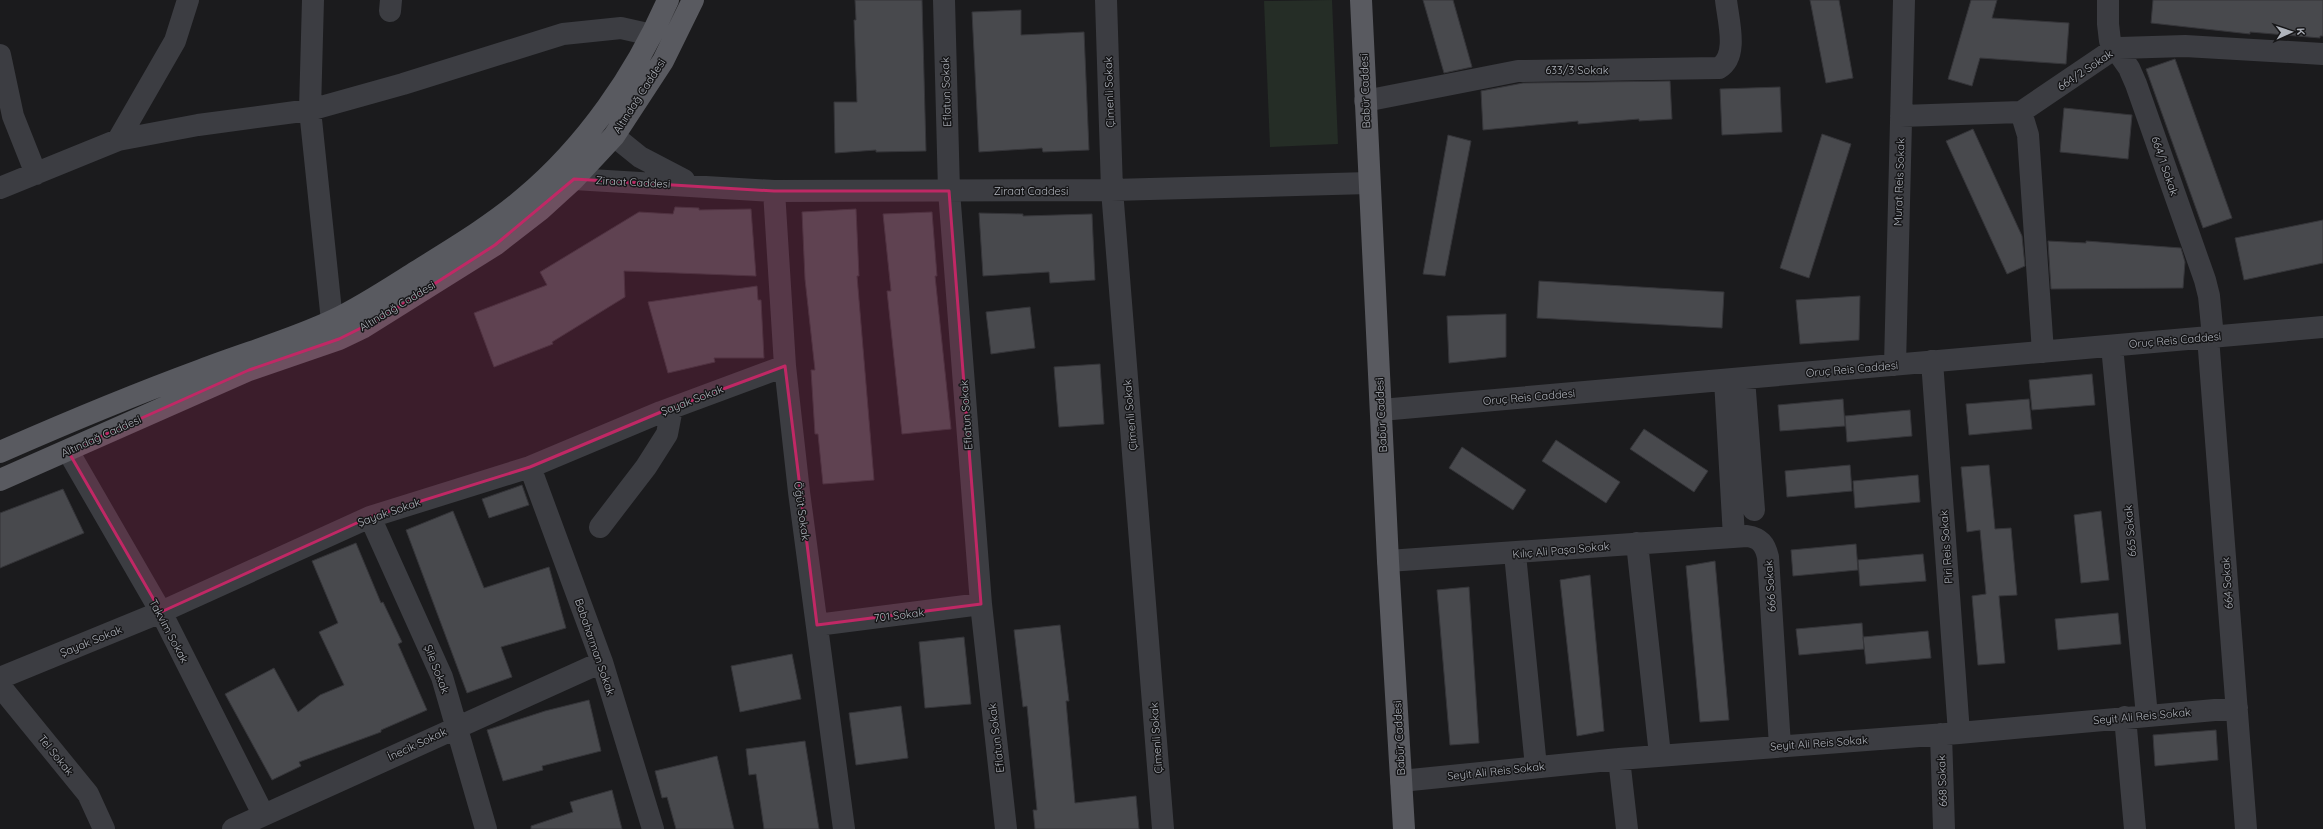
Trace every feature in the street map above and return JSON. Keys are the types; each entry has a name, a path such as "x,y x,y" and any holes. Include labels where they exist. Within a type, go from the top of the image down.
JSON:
{"main road":[{"name":"Altındağ Caddesi","path":"0,452 199,371 332,321 368,302 473,237 513,206 560,163 601,114 652,35 668,0"},
{"name":"Altındağ Caddesi","path":"0,480 249,370 339,339 364,327 495,245 540,210 574,179 614,136 663,61 693,0"},
{"name":"Babür Caddesi","path":"1361,0 1388,561 1404,829"},
{"path":"601,114 614,136"}],"street":[{"path":"118,140 175,41 188,0"},
{"path":"313,0 310,110 332,321"},
{"name":"Eflatun Sokak","path":"944,0 949,191 981,604 1006,829"},
{"name":"Çimenli Sokak","path":"1106,0 1112,190 1163,829"},
{"name":"633/3 Sokak","path":"1365,101 1518,71 1719,68 1725,64 1729,58 1730,46 1726,0"},
{"name":"Murat Reis Sokak","path":"1895,365 1904,0"},
{"name":"664/1 Sokak","path":"2108,0 2108,29 2110,41 2129,68 2136,84 2210,296 2211,337"},
{"path":"0,188 118,140 198,125 310,110 403,84 564,34 621,28 652,35"},
{"name":"664/2 Sokak","path":"2021,112 2115,50 2130,46 2185,46 2323,54"},
{"path":"0,56 12,116 36,174"},
{"path":"1901,116 2021,112 2028,136 2044,352"},
{"name":"Ziraat Caddesi","path":"614,136 640,157 692,184"},
{"name":"Ziraat Caddesi","path":"574,179 692,184 774,191 1112,190 1369,183"},
{"name":"Öğüt Sokak","path":"774,191 785,366 844,829"},
{"name":"Oruç Reis Caddesi","path":"1381,410 2323,327"},
{"name":"664 Sokak","path":"2211,337 2246,829"},
{"name":"665 Sokak","path":"2112,346 2147,716"},
{"name":"Piri Reis Sokak","path":"1932,361 1950,733"},
{"name":"Şayak Sokak","path":"0,678 161,612 370,517 530,467 672,408 785,366"},
{"path":"1734,379 1754,510"},
{"path":"1734,379 1734,537"},
{"path":"600,527 646,467 667,434 672,408"},
{"name":"Takvim Sokak","path":"68,451 161,612 263,814"},
{"name":"Babaharman Sokak","path":"530,467 602,662 653,829"},
{"name":"Şile Sokak","path":"370,517 442,677 486,829"},
{"name":"Kılıç Ali Paşa Sokak","path":"1388,561 1515,554 1637,543 1734,537"},
{"name":"666 Sokak","path":"1734,537 1754,537 1760,540 1766,549 1780,746"},
{"path":"1637,543 1660,756"},
{"path":"1515,554 1536,767"},
{"name":"701 Sokak","path":"817,625 981,604"},
{"name":"İnecik Sokak","path":"233,829 456,726 602,662"},
{"name":"Tel Sokak","path":"0,686 88,794 104,829"},
{"name":"Seyit Ali Reis Sokak","path":"1401,780 1620,759 1950,733 2237,708"},
{"path":"2125,717 2135,829"},
{"name":"668 Sokak","path":"1944,829 1950,733"},
{"path":"1620,759 1627,829"}],"highlighted area":[{"path":"574,179 774,191 949,191 981,604 817,625 785,366 661,412 530,467 370,517 161,612 68,451 249,370 339,339 381,318 495,245"}],"shaded area":[{"path":"1332,0 1338,144 1270,147 1264,1"}],"building":[{"path":"855,0 922,0 926,151 876,152 876,150 835,153 834,102 857,102 854,20 856,20"},
{"path":"1423,0 1453,0 1472,67 1444,73"},
{"path":"1810,0 1839,0 1853,78 1826,83"},
{"path":"1971,0 1997,0 1992,18 2069,23 2066,64 1980,58 1972,86 1948,79"},
{"path":"2153,0 2323,0 2323,36 2320,36 2320,38 2250,32 2250,34 2151,23"},
{"path":"1021,10 1021,35 1084,32 1089,150 1043,152 1042,148 979,152 972,12"},
{"path":"2175,59 2232,218 2203,228 2146,69"},
{"path":"1670,81 1672,119 1639,121 1639,119 1578,124 1578,121 1483,130 1481,91 1523,83"},
{"path":"1780,87 1782,132 1722,135 1720,89"},
{"path":"2064,108 2132,115 2128,159 2060,152"},
{"path":"1973,129 2022,236 2025,266 2007,274 1946,141"},
{"path":"1822,134 1851,144 1809,278 1780,268"},
{"path":"1448,135 1471,141 1445,276 1423,274"},
{"path":"675,207 699,208 699,210 751,209 756,276 624,271 625,297 552,342 553,344 494,367 474,313 547,285 540,272 639,212 673,214"},
{"path":"856,209 859,276 857,276 874,480 823,484 818,434 815,434 811,370 815,370 805,279 802,212"},
{"path":"932,212 937,276 935,276 951,429 902,434 887,291 891,291 883,214"},
{"path":"979,213 1023,214 1023,216 1092,214 1095,280 1050,283 1049,272 983,276"},
{"path":"2323,220 2323,263 2244,280 2235,238"},
{"path":"2048,241 2086,243 2086,241 2181,248 2185,262 2183,288 2051,289"},
{"path":"1539,281 1724,292 1722,328 1537,318"},
{"path":"757,286 758,300 761,300 764,358 714,358 715,362 668,373 648,302"},
{"path":"1860,296 1859,340 1800,344 1796,300"},
{"path":"1030,307 1035,348 991,354 986,312"},
{"path":"1506,314 1506,357 1449,363 1447,316"},
{"path":"1100,364 1104,424 1059,427 1054,367"},
{"path":"2092,374 2095,405 2032,410 2029,380"},
{"path":"1843,399 1845,426 1780,431 1778,405"},
{"path":"2029,399 2032,429 1969,435 1966,404"},
{"path":"1910,410 1912,436 1847,442 1845,416"},
{"path":"1644,429 1708,471 1694,492 1630,449"},
{"path":"1556,440 1620,482 1606,503 1542,461"},
{"path":"1462,447 1526,490 1513,510 1449,468"},
{"path":"1850,465 1852,491 1787,497 1785,471"},
{"path":"1989,465 1995,529 2011,528 2017,595 1999,596 2005,663 1978,665 1972,596 1986,594 1980,530 1967,532 1961,467"},
{"path":"1918,475 1920,502 1855,508 1853,481"},
{"path":"522,485 529,505 489,518 482,499"},
{"path":"63,489 84,533 0,568 0,513"},
{"path":"453,511 484,588 549,567 566,628 501,647 512,677 467,693 406,530"},
{"path":"2101,511 2109,580 2081,583 2074,515"},
{"path":"356,543 381,603 383,602 402,642 398,644 427,710 381,730 381,732 299,762 301,766 272,780 225,694 274,668 298,712 320,695 344,685 319,632 338,623 312,561"},
{"path":"1856,544 1858,570 1793,576 1791,550"},
{"path":"1923,554 1926,581 1860,586 1858,560"},
{"path":"1715,561 1729,720 1700,722 1686,566"},
{"path":"1590,575 1604,731 1577,736 1560,580"},
{"path":"1469,587 1479,743 1450,745 1437,590"},
{"path":"2118,613 2121,644 2058,650 2055,619"},
{"path":"1862,623 1864,649 1799,655 1796,629"},
{"path":"1060,625 1069,701 1066,701 1075,803 1136,796 1139,829 1035,829 1033,810 1037,810 1027,706 1023,707 1014,630"},
{"path":"1928,631 1931,658 1866,664 1863,637"},
{"path":"964,637 971,704 925,708 919,642"},
{"path":"792,654 801,699 740,712 731,666"},
{"path":"589,700 601,751 542,766 543,770 503,781 487,730 545,711"},
{"path":"901,706 908,758 856,765 849,713"},
{"path":"2216,730 2218,760 2155,766 2153,735"},
{"path":"805,741 819,829 764,829 756,774 749,775 746,749"},
{"path":"717,756 734,829 676,829 667,797 662,798 655,771"},
{"path":"612,790 622,829 531,829 531,826 573,812 570,802"}]}
